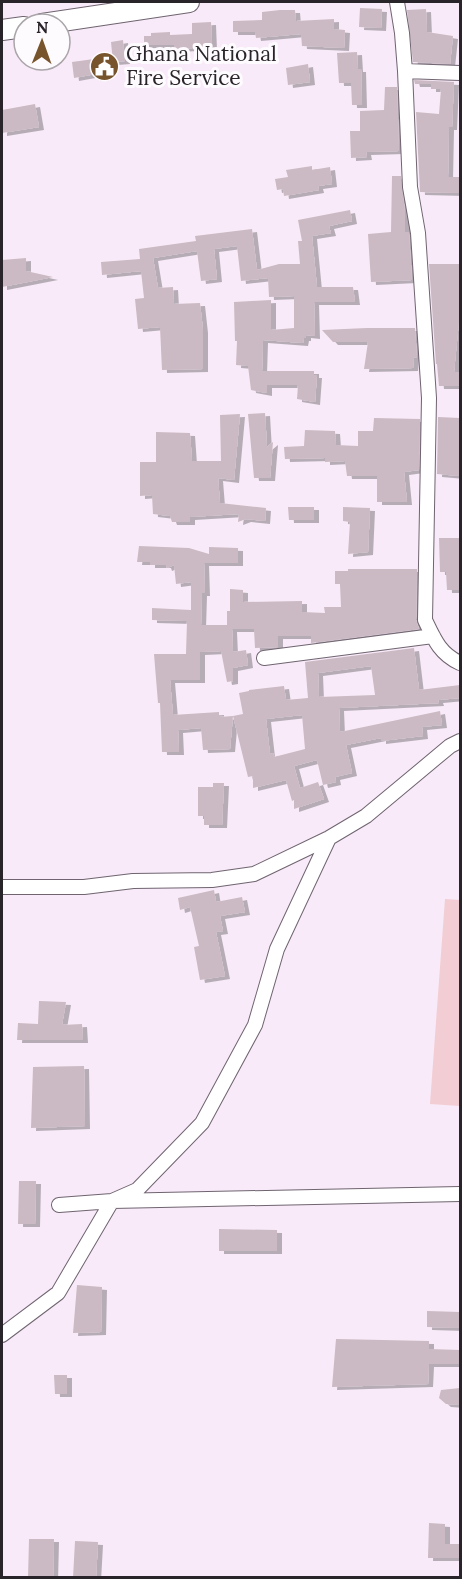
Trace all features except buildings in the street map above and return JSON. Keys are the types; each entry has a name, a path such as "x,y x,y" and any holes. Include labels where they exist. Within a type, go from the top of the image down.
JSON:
{"main road":[{"path":"72,17 112,7 189,2"}],"street":[{"path":"397,2 402,33 410,187 418,233 429,398 425,620 437,644 451,659 460,663"},
{"path":"405,71 460,73"},
{"path":"264,658 433,636"},
{"path":"2,887 84,887 133,881 212,880 254,874 329,838 366,816 457,742"},
{"path":"2,1335 58,1293 112,1201 137,1190 202,1123 255,1025 277,949 329,838"},
{"path":"58,1205 112,1201 460,1194"}],"shaded area":[{"path":"445,899 460,900 460,1106 430,1104"}],"place":[{"name":"Ghana National Fire Service","path":"105,66"}]}
